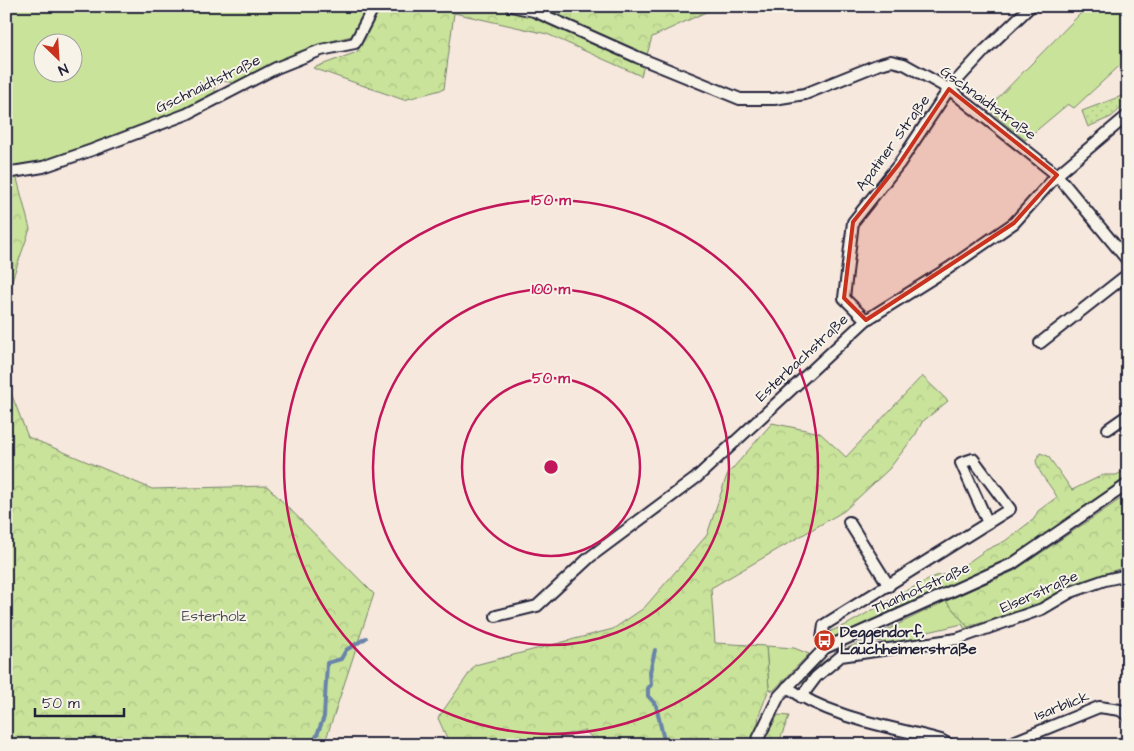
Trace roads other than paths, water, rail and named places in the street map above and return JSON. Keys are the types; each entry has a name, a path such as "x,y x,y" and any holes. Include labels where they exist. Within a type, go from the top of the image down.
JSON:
{"street":[{"name":"Gschnaidtstraße","path":"6,173 43,167 92,150 187,114 276,68 321,50 355,43 366,26 374,6"},
{"name":"Gschnaidtstraße","path":"511,6 534,11 637,57 740,99 774,100 805,94 877,65 892,62 904,64 949,90 1057,175 1128,261"},
{"name":"Apatiner Straße","path":"866,320 844,298 853,222 899,164 949,90 985,50 1031,6"},
{"name":"Esterbachstraße","path":"496,616 537,606 590,557 702,473 866,320 949,268 1014,223 1057,175 1128,115"},
{"path":"1040,343 1128,274"},
{"path":"1108,429 1128,415"},
{"path":"825,648 822,639 824,625 889,586 988,523 1010,509 973,459 961,463 988,523"},
{"name":"Thanhofstraße","path":"755,745 778,696 825,648 1012,564 1128,484"},
{"path":"849,522 889,586"},
{"name":"Elserstraße","path":"801,697 816,676 841,656 956,639 1025,616 1071,592 1105,580 1128,575"},
{"path":"787,687 801,697 849,718 941,740 950,745"},
{"name":"Isarblick","path":"1006,745 1099,707 1120,710 1128,716"}],"waterway":[{"path":"313,745 324,717 327,663 341,659 346,650 366,638"},
{"path":"655,650 650,672 651,685 648,688 648,696 656,705 665,745"}],"place":[{"name":"Deggendorf, Lauchheimerstraße","path":"824,641"}],"park label":[{"name":"Esterholz","path":"214,616"}]}
